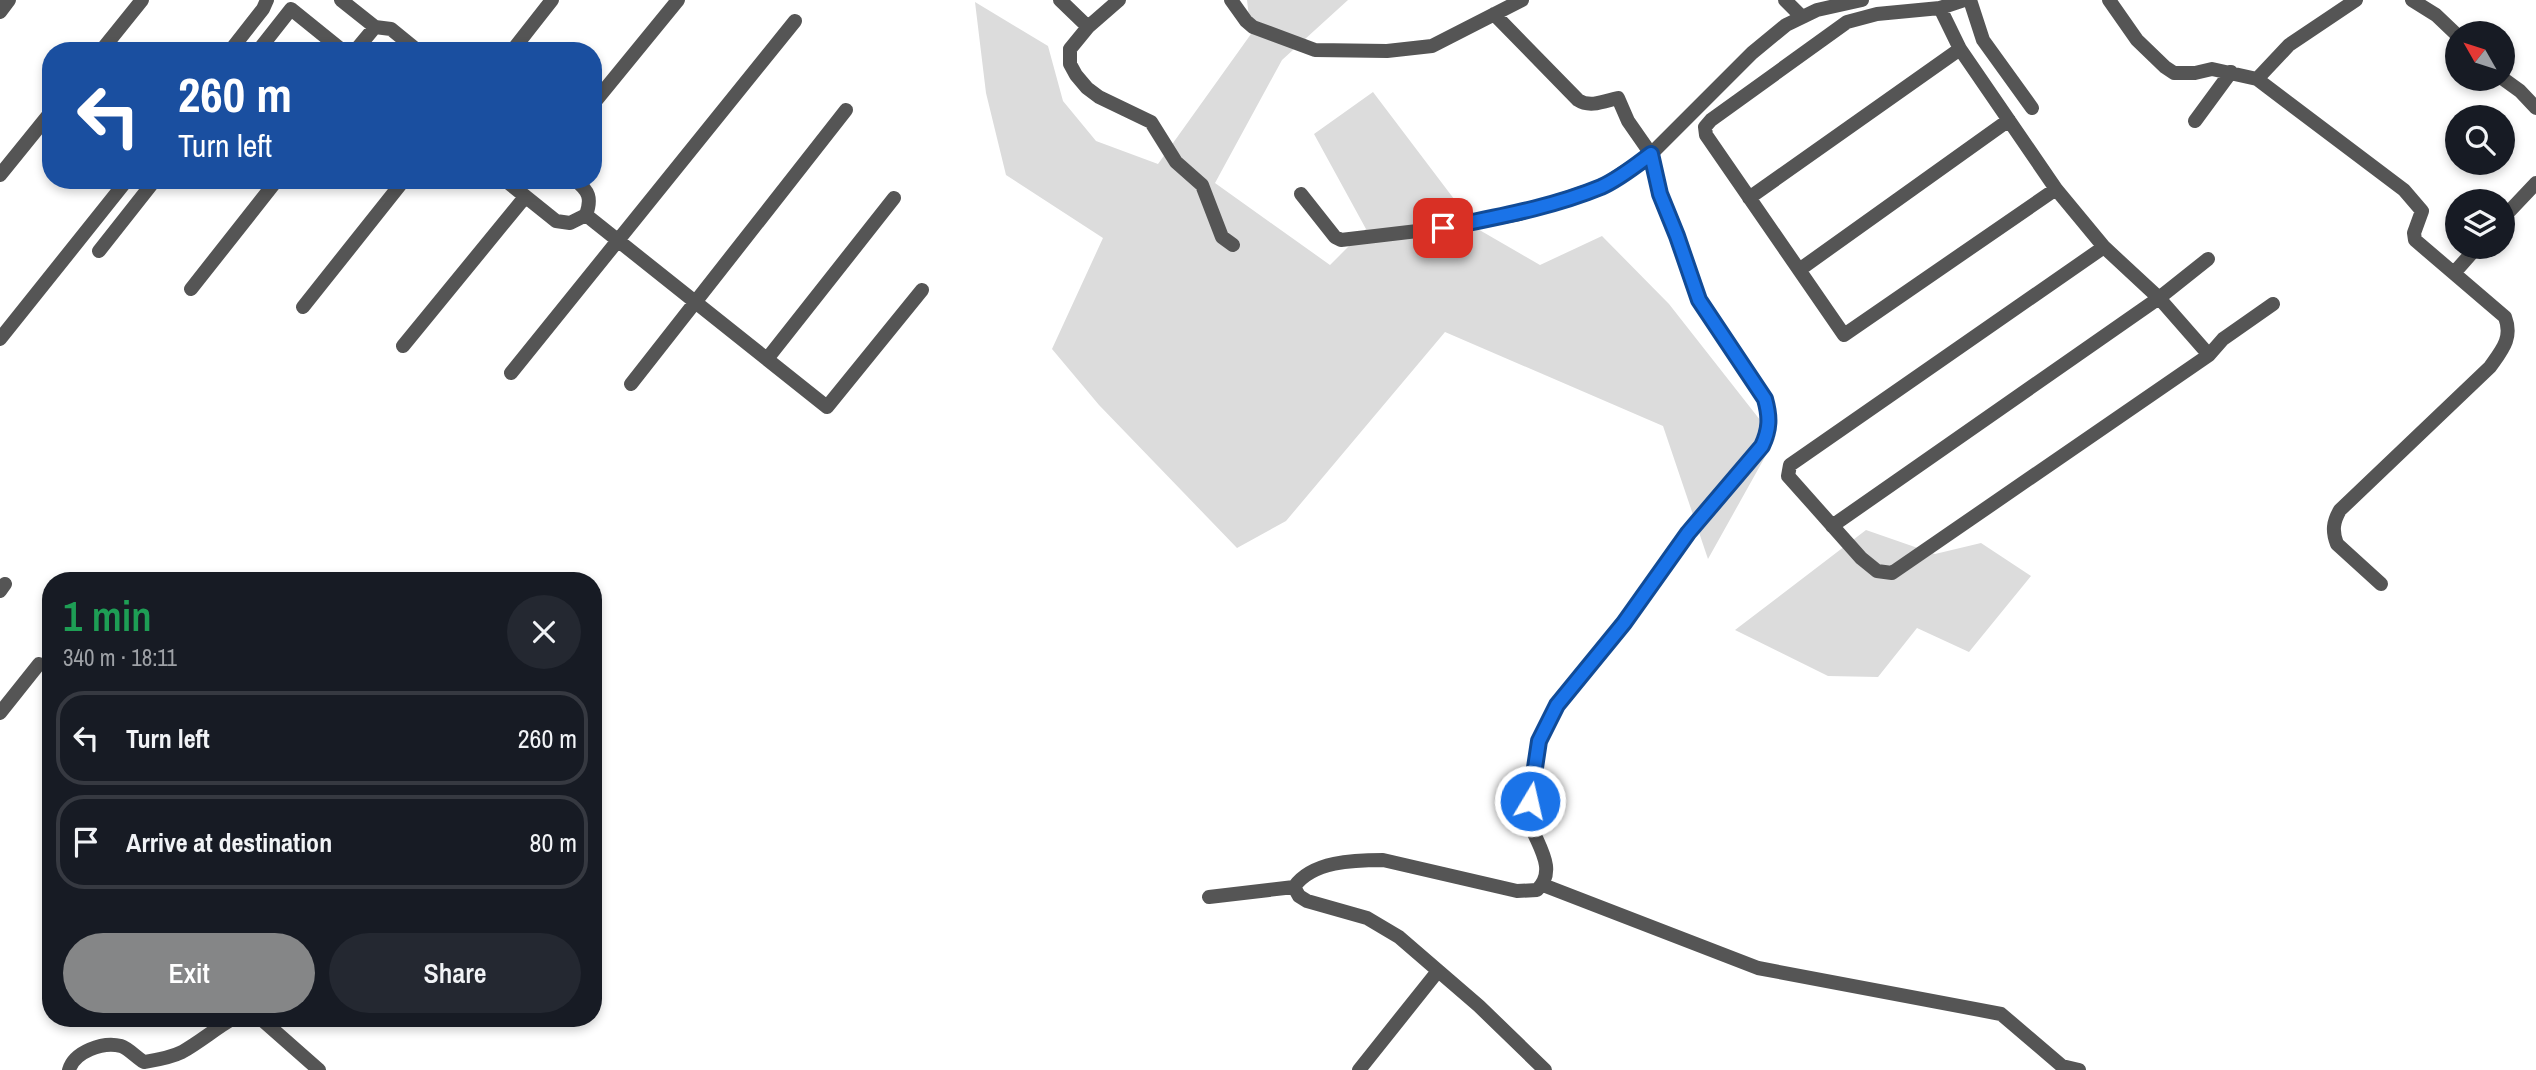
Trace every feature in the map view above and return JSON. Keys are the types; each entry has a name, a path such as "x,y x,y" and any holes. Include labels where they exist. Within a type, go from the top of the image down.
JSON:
{"street":[{"path":"0,12 9,0"},
{"path":"108,42 142,0"},
{"path":"237,42 267,0"},
{"path":"341,0 375,27 391,29 407,42"},
{"path":"519,42 552,0"},
{"path":"602,93 678,0"},
{"path":"1060,0 1087,27"},
{"path":"1119,0 1087,27 1070,49 1070,64 1087,88 1099,97 1151,122 1176,162 1202,185 1222,237 1233,245"},
{"path":"1231,0 1253,27 1315,50 1331,52 1387,51 1432,46 1501,7 1522,0"},
{"path":"1785,0 1801,16"},
{"path":"1301,194 1335,237 1341,240 1443,228 1519,214 1601,186 1618,178 1651,154 1752,53 1786,25 1801,16 1829,6 1862,0"},
{"path":"1964,0 1940,8 1877,14 1847,22 1711,120 1705,127 1706,135 1844,335 2056,189"},
{"path":"1969,0 1983,40 2032,108"},
{"path":"2109,0 2137,40 2174,73 2195,73 2211,69 2257,79 2416,201 2422,211 2414,233 2415,240 2505,317 2509,335 2490,367 2340,510 2335,519 2334,536 2337,544 2381,584"},
{"path":"2257,79 2270,63 2337,5 2356,0"},
{"path":"2412,0 2445,24"},
{"path":"1209,897 1294,887 1301,877 1326,866 1371,860 1383,860 1517,891 1537,890 1543,885 1547,873 1543,850 1531,828 1530,801 1539,741 1548,720 1557,705 1624,623 1688,533 1762,446 1768,432 1765,399 1699,300 1660,194 1651,154 1628,121 1618,98 1592,104 1584,104 1578,100 1501,7"},
{"path":"1940,8 1960,49 2056,189 2104,247 2159,298 2209,355"},
{"path":"265,42 291,9 332,42"},
{"path":"511,373 795,21"},
{"path":"362,42 375,27"},
{"path":"1749,198 1960,49"},
{"path":"2195,121 2231,72"},
{"path":"2515,87 2536,108"},
{"path":"631,384 846,110"},
{"path":"1799,270 2009,120"},
{"path":"0,175 42,123"},
{"path":"2515,205 2536,183"},
{"path":"0,339 120,189"},
{"path":"99,251 148,189"},
{"path":"191,289 270,189"},
{"path":"303,307 397,189"},
{"path":"516,189 556,221 570,223 586,215 591,202 586,189"},
{"path":"403,346 525,197"},
{"path":"767,359 894,198"},
{"path":"586,215 827,407 922,290"},
{"path":"2104,247 1790,465 1788,475 1861,558 1877,570 1892,573 2209,355 2223,339 2273,304"},
{"path":"1832,526 2159,298 2208,259"},
{"path":"2454,272 2466,259"},
{"path":"2,707 39,663"},
{"path":"1543,885 1758,968 2001,1014 2062,1066 2079,1070"},
{"path":"1294,887 1299,896 1307,901 1367,918 1399,937 1545,1070"},
{"path":"1359,1070 1438,971"},
{"path":"69,1070 71,1062 100,1046 122,1046 144,1062 160,1059 182,1052 217,1027"},
{"path":"270,1027 318,1070"}],"shaded area":[{"path":"1247,0 1348,0 1282,60 1215,183 1330,265 1366,229 1314,134 1373,92 1476,228 1540,265 1602,236 1669,304 1775,439 1708,559 1663,426 1445,332 1286,521 1237,548 1099,405 1052,349 1103,238 1006,175 986,93 975,2 1048,46 1063,101 1096,141 1158,164 1251,34"},
{"path":"1866,530 1935,554 1981,543 2031,576 1969,652 1917,628 1878,677 1828,676 1735,630"}],"route":[{"path":"1443,228 1519,214 1588,191 1618,178 1651,154 1660,194 1699,300 1765,399 1768,410 1768,432 1762,446 1688,533 1624,623 1557,705 1539,741 1530,801"}]}
